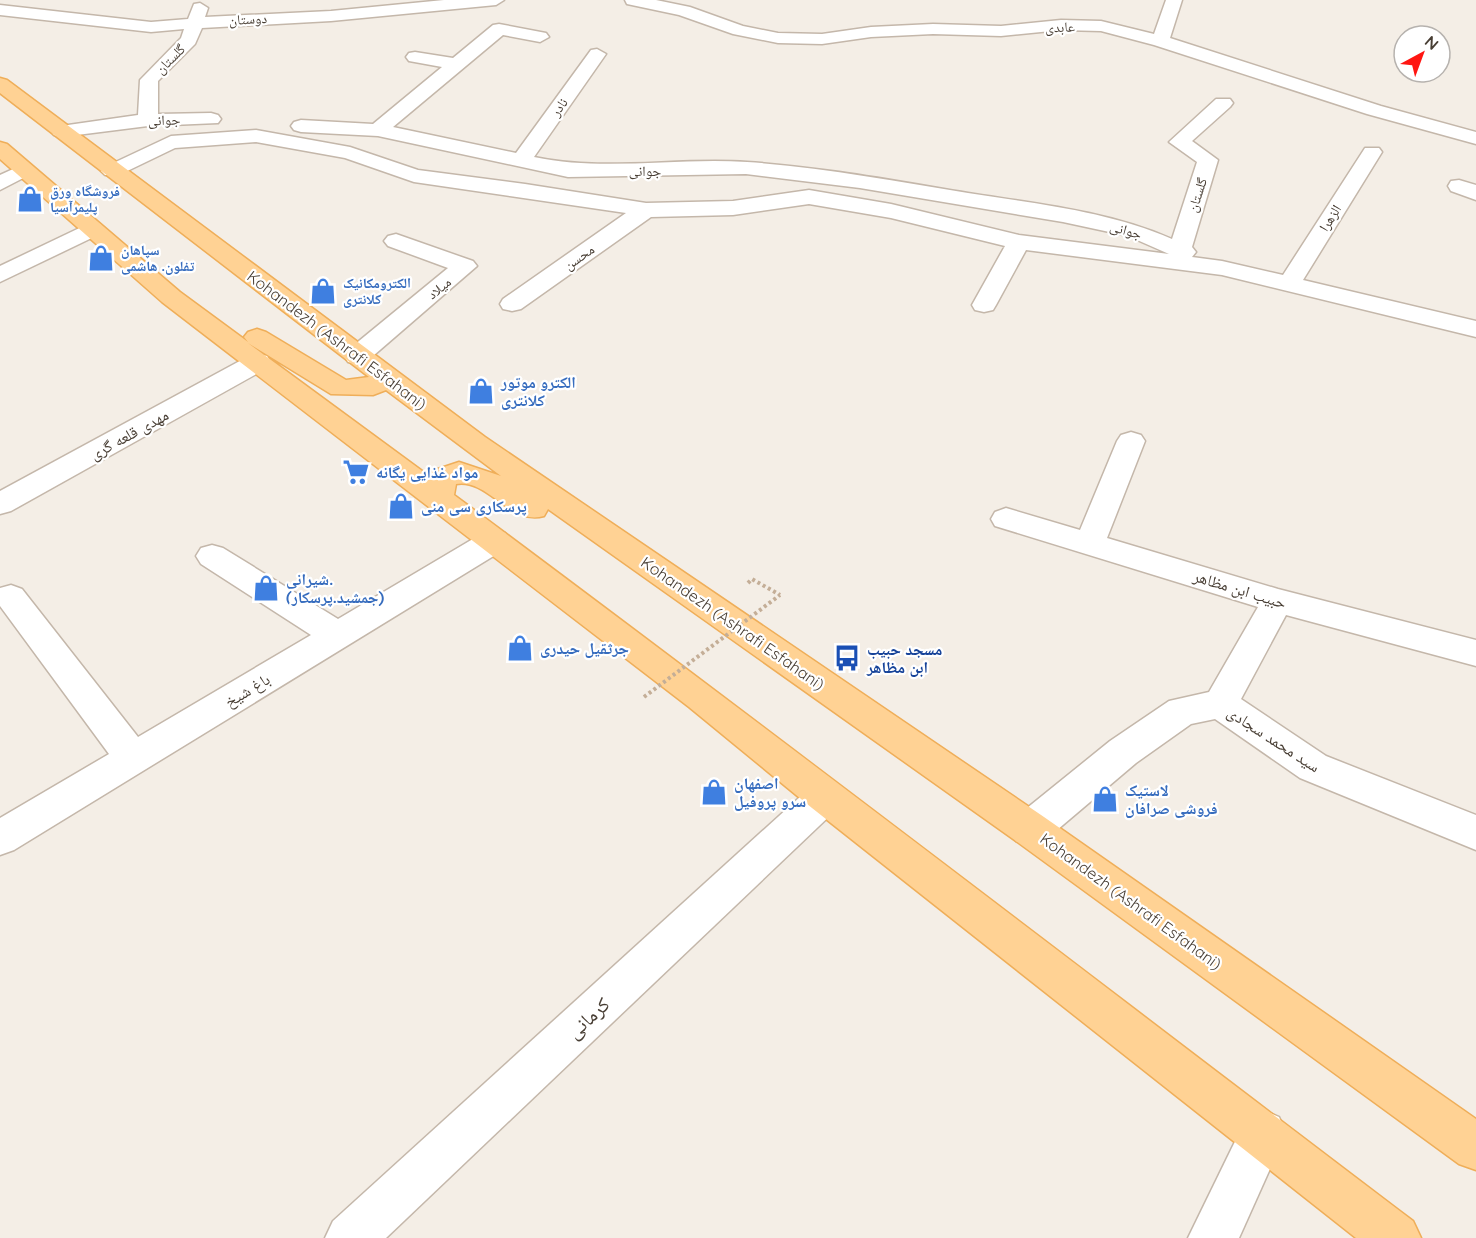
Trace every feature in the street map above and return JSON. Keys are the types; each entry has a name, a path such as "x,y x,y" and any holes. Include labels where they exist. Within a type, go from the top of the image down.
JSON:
{"main road":[{"name":"Kohandezh (Ashrafi Esfahani)","path":"0,84 475,444 1030,829 1476,1147"},
{"path":"8,167 92,229 171,297 701,697 825,797 1263,1133 1396,1238"},
{"path":"171,297 258,337 341,388 373,387 386,377"},
{"path":"439,499 442,478 459,472 489,482 568,533 650,566"}],"street":[{"path":"1,10 28,0"},
{"name":"گلستان","path":"148,120 149,80 189,39 205,0"},
{"name":"دوستان","path":"1,10 151,27 195,22 331,16 496,0"},
{"name":"عابدی","path":"633,0 684,10 739,30 778,38 822,39 871,32 933,29 1002,31 1061,25 1103,17 1160,41 1374,110 1476,138"},
{"path":"1160,41 1174,0"},
{"path":"378,130 499,29 540,37"},
{"name":"نادر","path":"521,161 597,54"},
{"path":"415,57 458,64"},
{"name":"گلستان","path":"1180,250 1208,160 1179,142 1223,103"},
{"name":"جوانی","path":"61,131 148,120 239,118 318,128 378,130 568,171 746,168 860,182 1063,214 1135,231 1222,268"},
{"name":"جوانی","path":"112,171 171,142 256,136 350,153 414,176 525,190 646,210 733,208 809,197 891,211 1019,242 1222,268 1476,329"},
{"name":"الزهرا","path":"1289,284 1372,152"},
{"name":"محسن","path":"512,303 646,210"},
{"path":"0,275 92,229"},
{"name":"میلاد","path":"357,356 465,266 396,241"},
{"path":"984,305 1019,242"},
{"name":"مهدی قلعه گری","path":"4,498 258,362"},
{"path":"1090,543 1131,441"},
{"name":"حبیب ابن مظاهر","path":"1006,519 1278,601 1476,653"},
{"name":"باغ شیخ","path":"0,838 494,541"},
{"path":"212,556 337,635"},
{"path":"11,597 133,758"},
{"path":"1220,704 1278,601"},
{"name":"سید محمد سجادی","path":"1030,829 1123,752 1182,711 1220,704 1313,767 1476,833"},
{"name":"کرمانی","path":"350,1238 825,797"},
{"path":"1213,1238 1263,1133"}],"path":[{"path":"644,697 780,595 752,579"}],"place":[{"name":"فروشگاه ورق پلیمرآسیا","path":"30,199"},
{"name":"سپاهان تفلون. هاشمی","path":"101,258"},
{"name":"الکترومکانیک کلانتری","path":"323,291"},
{"name":"الکترو موتور کلانتری","path":"481,391"},
{"name":"مواد غذایی یگانه","path":"356,472"},
{"name":"پرسکاری سی منی","path":"401,506"},
{"name":"شیرانی. (جمشید.پرسکار)","path":"266,588"},
{"name":"جرثقیل حیدری","path":"520,648"},
{"name":"مسجد حبیب ابن مظاهر","path":"847,658"},
{"name":"اصفهان سرو پروفیل","path":"714,792"},
{"name":"لاستیک فروشی صرافان","path":"1105,799"}]}
